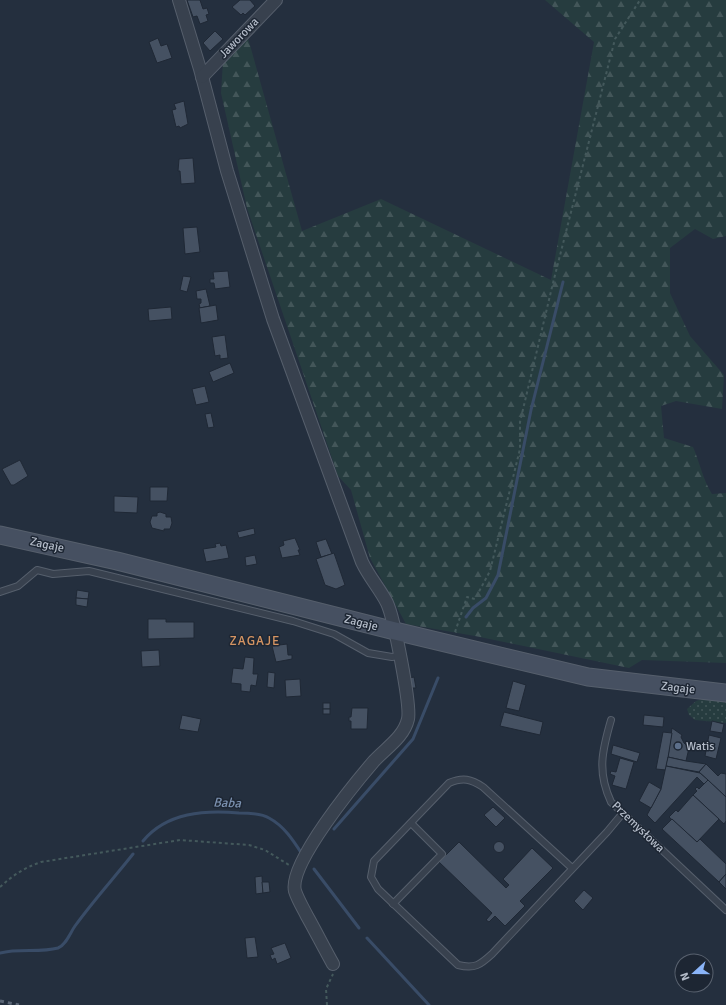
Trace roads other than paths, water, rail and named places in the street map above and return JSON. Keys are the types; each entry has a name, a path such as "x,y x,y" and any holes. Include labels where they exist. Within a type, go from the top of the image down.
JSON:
{"main road":[{"name":"Zagaje","path":"0,535 117,561 395,631 452,643 588,677 726,693"}],"street":[{"path":"179,0 202,77 227,172 273,319 362,562 368,576 387,603 395,631 408,711 408,718 404,732 379,756 340,803 318,834 300,867 295,890 333,964"},
{"name":"Jaworowa","path":"202,77 276,0"}],"lane":[{"path":"0,592 18,586 37,570 53,574 89,570 293,621 334,634 368,653 392,657 399,656"},
{"name":"Przemysłowa","path":"611,720 603,750 602,768 604,786 611,802 622,814 726,910"},
{"path":"572,868 483,787 471,779 459,779 449,783 374,861 371,877 378,889 458,965 470,968 481,963 492,954 572,868 622,814"},
{"path":"393,904 442,854 411,823"}],"waterway":[{"path":"466,617 473,608 486,598 498,575 531,410 563,282"},
{"path":"334,829 413,739 438,678"},
{"name":"Baba","path":"143,841 163,824 187,815 213,812 250,813 266,816 274,821 284,829 302,854"},
{"name":"Baba","path":"0,953 51,949 61,946 66,942 75,926 133,854"},
{"name":"Baba","path":"314,869 359,928"},
{"name":"Baba","path":"367,938 429,1005"}],"railway":[{"path":"0,1001 19,1005"}],"place":[{"name":"Watis","path":"678,746"}],"district":[{"name":"ZAGAJE","path":"255,641"}]}
